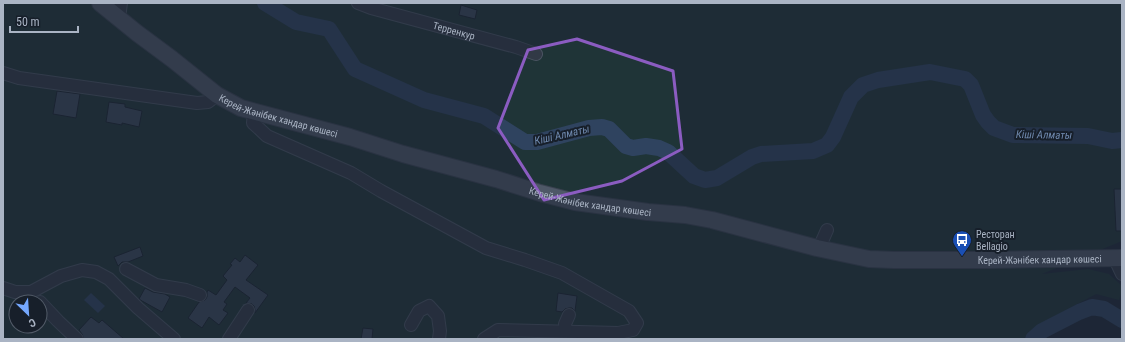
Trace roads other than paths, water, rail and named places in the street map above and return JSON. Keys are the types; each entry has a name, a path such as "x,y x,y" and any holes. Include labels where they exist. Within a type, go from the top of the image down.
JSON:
{"main road":[{"name":"Керей-Жәнібек хандар көшесі","path":"100,3 120,11 217,95 241,108 350,137 403,154 575,202 648,212 685,215 712,220 819,248 869,259 989,260 1118,257"}],"street":[{"name":"Терренкур","path":"358,3 371,8 509,45 536,54"},
{"path":"3,73 19,78 197,103 208,102 217,95"},
{"path":"254,112 253,123 267,136 351,173 486,248 562,273 629,311 637,323 633,330 618,333 498,330 484,339"},
{"path":"819,248 827,230"},
{"path":"1118,257 1122,274"},
{"path":"126,269 156,285 186,290 200,295"},
{"path":"3,288 15,292 31,292 61,276 82,270 96,272 109,279 138,308 174,339"},
{"path":"411,325 419,311 429,306 438,316 440,331 439,339"},
{"path":"48,310 77,339"},
{"path":"229,339 248,310"},
{"path":"566,331 565,324 569,315"}],"water":[{"path":"91,293 105,306 98,313 84,300"}],"waterway":[{"name":"Кіші Алматы","path":"265,3 296,22 329,29 355,69 424,100 484,116 525,142 537,142 589,128 602,127 609,129 626,146 633,148 646,146 659,148 668,152 694,176 705,180 717,178 752,157 761,154 813,151 827,145 833,137 851,97 863,85 878,80 930,72 965,79 971,85 983,115 988,122 994,128 1013,135 1088,136 1112,141 1122,140"},
{"path":"1033,339 1042,331 1092,307 1104,309 1122,320"}],"place":[{"name":"Ресторан Bellagio","path":"962,257"}]}
